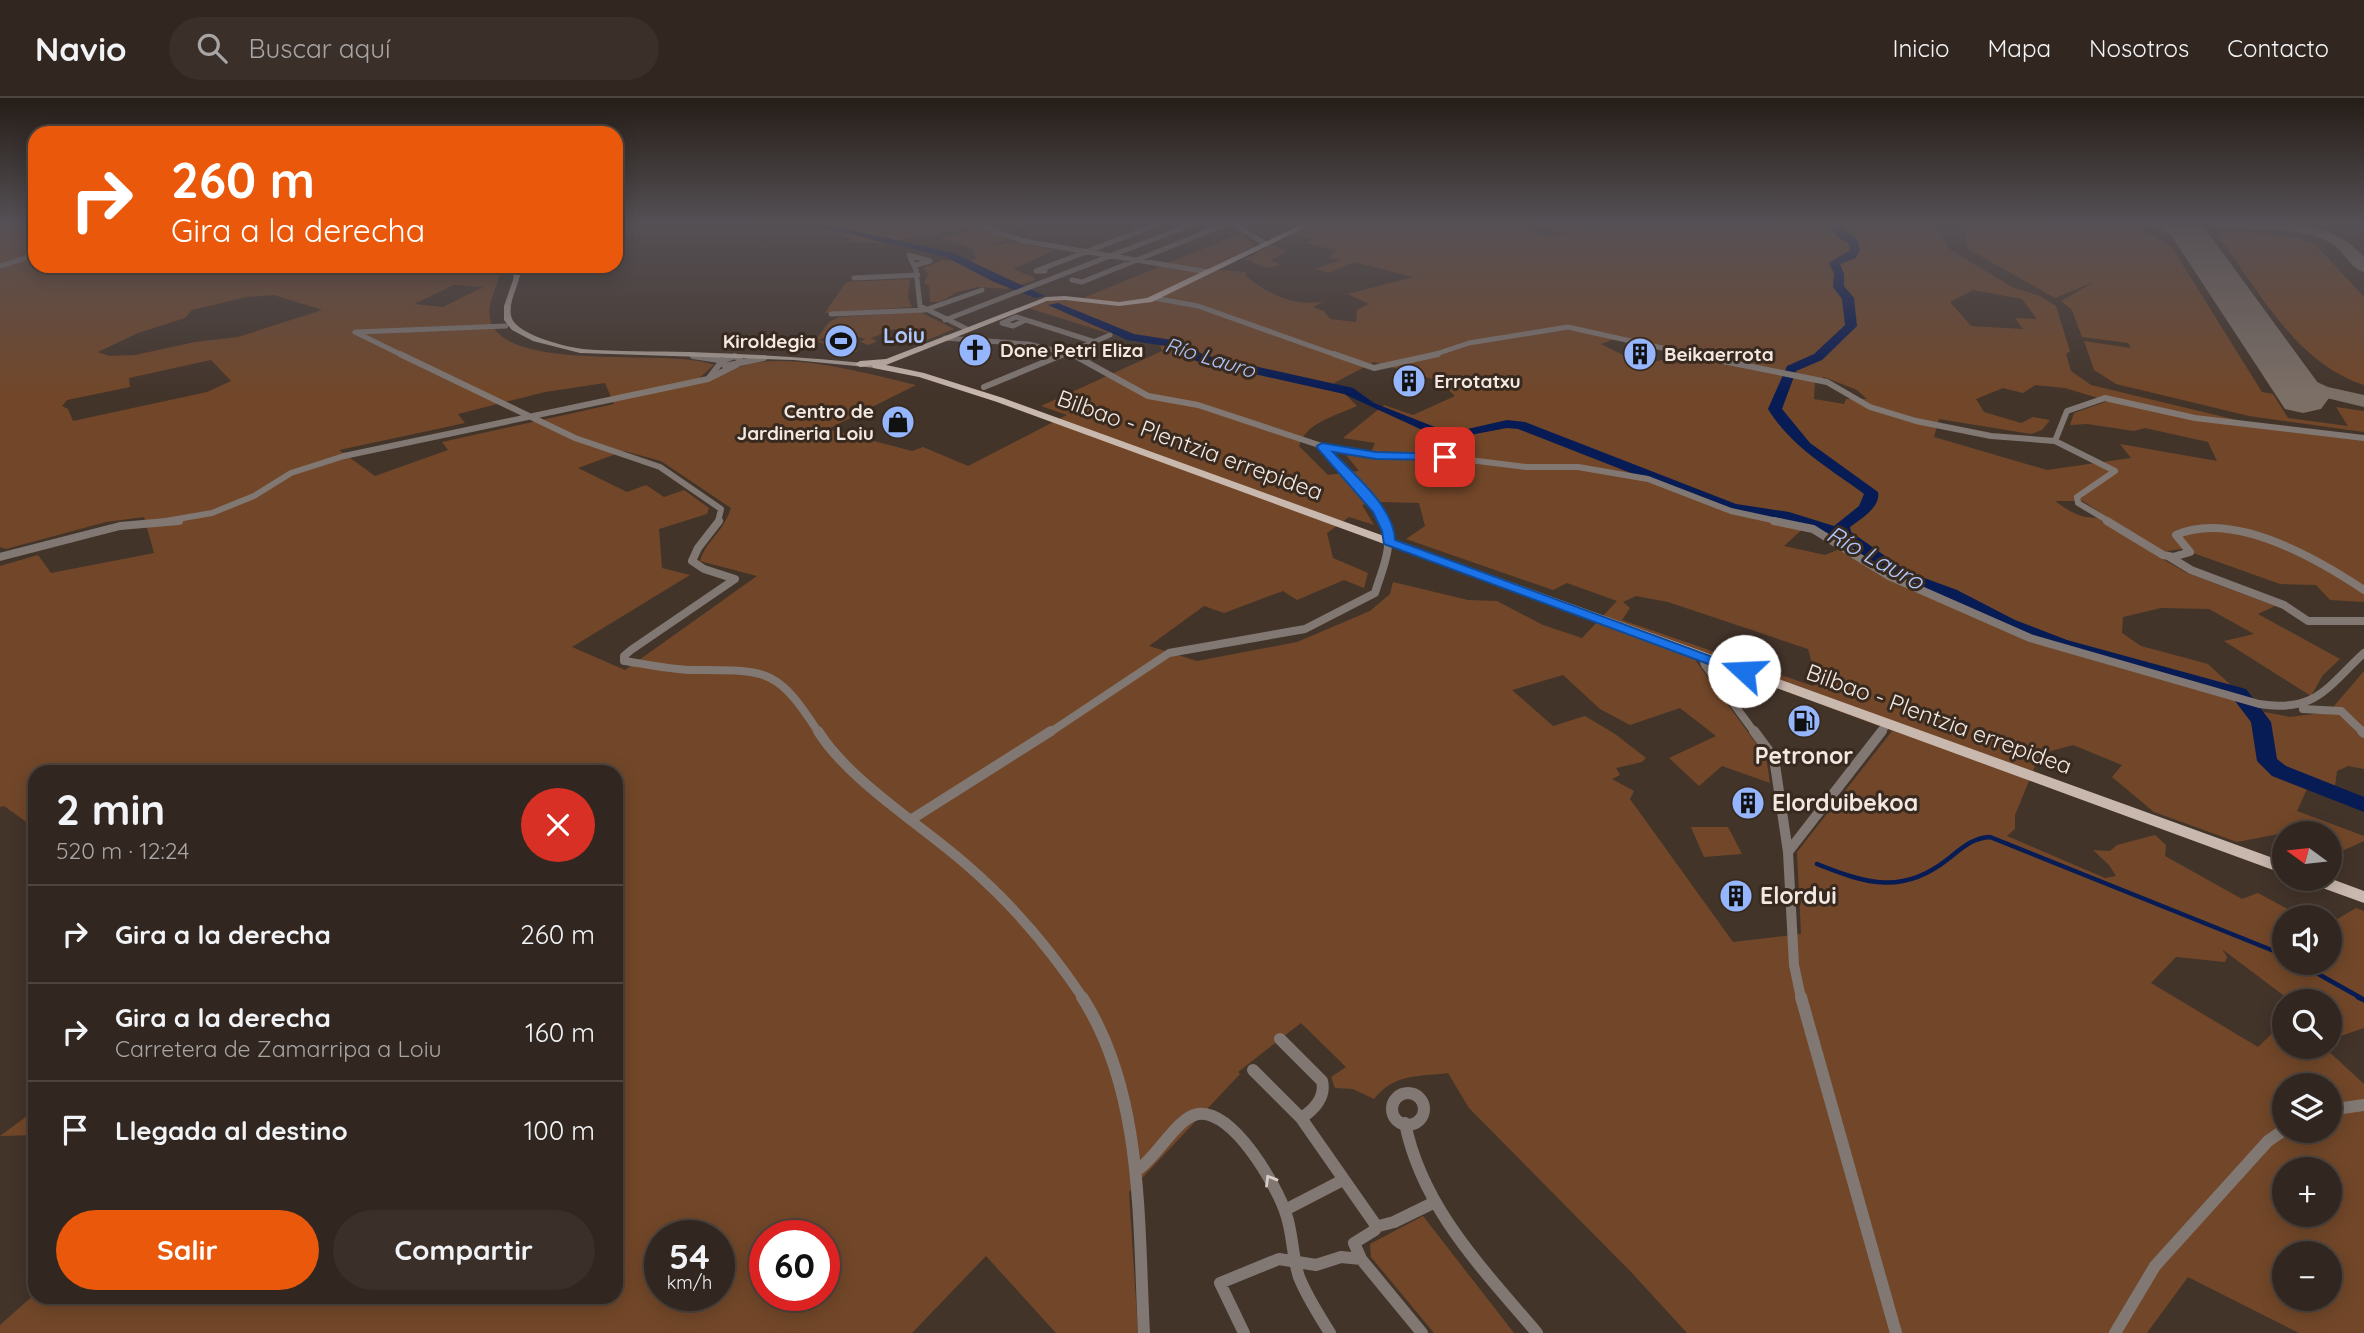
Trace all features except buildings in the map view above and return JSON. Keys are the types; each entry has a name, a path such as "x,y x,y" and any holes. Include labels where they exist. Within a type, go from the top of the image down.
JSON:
{"main road":[{"path":"512,281 500,312 506,326 531,341 566,349 737,360 771,357 876,366 1031,304 1058,298 1127,304 1154,298 1190,281"},
{"path":"517,281 506,307 508,320 525,335 566,349"},
{"path":"860,364 894,358"},
{"path":"894,358 896,365 909,372"},
{"name":"Bilbao - Plentzia errepidea","path":"876,366 948,383 2272,864"},
{"path":"2342,889 2364,897"}],"street":[{"path":"918,281 916,299 925,310 967,329"},
{"path":"945,320 1046,281"},
{"path":"831,314 925,310 982,290"},
{"path":"1154,298 1198,306 1303,341 1368,367 1451,351 1469,343 1572,326 1644,345 1799,374 1831,383 1878,410 2006,437 2055,441 2115,471 2077,497 2078,503 2191,570 2284,605 2308,621 2364,621"},
{"path":"1027,320 1095,341"},
{"path":"506,326 355,332 575,438 660,467 721,509 716,526 692,554 692,561 704,569 735,579 631,650 624,656 624,660 692,670 734,668 771,677 796,697 811,725 859,776 970,867 1013,911 1080,990 1119,1082 1133,1133 1144,1333"},
{"path":"984,387 1110,335"},
{"path":"945,338 1031,344 1068,352 1149,396 1198,405 1322,446 1376,455 1445,457 1526,467 1578,467 1648,479 1731,511 1814,529 1889,576 2030,638 2259,704 2341,711 2364,733"},
{"path":"685,355 719,360 719,364"},
{"path":"708,379 719,364 737,360"},
{"path":"0,557 120,526 164,523 212,513 254,496 291,473 314,464 708,379 737,360"},
{"path":"2055,441 2067,411 2105,398 2195,418 2364,438"},
{"path":"912,819 1105,697 1169,653 1305,629 1364,601 1374,593 1389,542 1388,531 1378,511 1322,446"},
{"path":"2168,556 2190,552 2177,539 2179,532 2202,525 2223,526 2319,561 2364,590"},
{"path":"2294,708 2318,701 2336,678 2364,653"},
{"path":"1702,656 1705,665 1774,758 1788,852 1794,965 1803,1008 1896,1333"},
{"path":"1788,852 1887,724"},
{"path":"1280,1039 1322,1081 1324,1089 1314,1110 1301,1118"},
{"path":"1253,1070 1301,1118 1375,1227"},
{"path":"2342,1108 2364,1105"},
{"path":"1136,1171 1158,1156 1185,1120 1197,1114 1214,1115 1236,1133 1258,1161 1285,1210 1301,1283 1330,1333"},
{"path":"1405,1123 1407,1143 1445,1220 1537,1333"},
{"path":"2115,1333 2155,1266 2272,1138"},
{"path":"1285,1210 1343,1180"},
{"path":"1422,1333 1361,1259 1353,1242 1375,1227 1394,1223 1435,1202"},
{"path":"1244,1333 1220,1283 1279,1259 1316,1265 1341,1257 1361,1259"}],"shaded area":[{"path":"0,281 497,281 490,305 490,318 501,336 524,347 591,356 694,360 714,365 697,380 749,364 789,361 833,366 916,385 828,429 912,451 923,447 968,466 1067,415 1041,406 1162,351 1158,340 1146,337 1136,342 1028,308 1056,299 1076,301 1125,281 1251,281 1292,301 1324,301 1313,307 1324,311 1330,319 1356,322 1357,310 1369,304 1348,294 1399,281 2001,281 2040,296 2056,306 2070,351 2066,354 2071,371 2091,385 2245,422 2364,437 2364,602 2330,600 2316,585 2280,584 2182,549 2152,553 2187,573 2275,606 2258,614 2340,659 2323,675 2311,696 2224,641 2254,634 2209,609 2161,608 2123,617 2122,633 2141,646 2208,664 2259,711 2290,717 2329,712 2364,671 2364,769 2348,766 2337,771 2335,786 2364,803 2364,809 2307,789 2297,811 2324,821 2272,821 2272,835 2237,842 2154,812 2112,777 2122,765 2073,745 2040,754 2015,815 2015,829 2007,836 2105,878 2116,876 2093,850 2110,851 2117,845 2155,835 2166,845 2165,856 2242,899 2258,893 2280,905 2272,905 2272,975 2342,975 2342,916 2356,908 2364,911 2364,1028 2342,1036 2342,989 2275,989 2222,949 2227,957 2225,962 2176,957 2151,983 2258,1047 2272,1034 2272,1059 2337,1059 2364,1084 2364,1333 2299,1333 2188,1277 2147,1333 1687,1333 1632,1273 1469,1108 1448,1073 1398,1080 1374,1099 1353,1089 1335,1088 1331,1077 1346,1067 1301,1023 1238,1072 1240,1074 1129,1192 1138,1333 1056,1333 986,1256 912,1333 0,1333 0,1325 28,1300 28,1304 623,1304 623,765 28,765 28,823 4,806 0,807 0,566 38,555 51,573 154,553 144,517 106,522 6,549 0,547","holes":["454,285 483,287 443,307 414,304","1973,290 2022,299 2037,319 2015,318 2023,329 1971,326 1950,302","274,295 322,310 238,337 195,342 135,355 109,356 98,352 138,333 185,318 192,310 247,297","1620,337 1669,348 1665,359 1643,365 1601,344","211,360 231,381 207,392 73,421 68,409 62,406 67,400 130,387 129,378","1374,362 1439,381 1455,396 1413,415 1384,405 1343,438 1375,443 1368,458 1346,455 1359,471 1328,475 1299,446 1315,425 1357,406 1334,383","1824,377 1857,390 1867,399 1846,399 1844,404 1814,399 1815,381","605,383 614,404 442,442 448,450 375,476 339,450 465,423 458,414 545,392","2035,385 2065,388 2108,401 2074,413 2070,425 2087,424 2134,431 2145,428 2208,442 2217,461 2120,444 2131,458 2047,470 1934,437 1939,419 2031,434 2042,430 2050,420 2033,417 2021,423 1984,412 1976,399 2003,388 2023,393","624,451 661,461 731,508 700,561 757,576 625,670 572,647 690,575 662,568 659,529 707,514 709,508 684,490 664,497 646,485 627,492 578,468","2055,501 2083,501 2105,516 2091,518 2078,515","1380,502 1419,503 1425,526 1406,539 1553,590 1567,583 1617,601 1582,638 1543,625 1497,601 1468,600 1393,582 1390,594 1370,611 1297,642 1197,661 1149,646 1204,606 1224,613 1283,591 1297,600 1344,580 1364,588 1368,573 1333,558 1327,533 1349,517 1374,525 1362,505","1808,524 1849,545 1825,555 1784,546","1636,596 1668,602 1808,649 1817,681 1813,686 1622,620 1630,608 1623,602","1693,657 1892,731 1797,852 1801,934 1733,942 1630,799 1634,791 1612,779 1620,775 1616,768 1642,762 1646,758 1615,734 1585,716 1553,726 1512,690 1563,675 1600,709 1630,725 1680,708 1716,736 1669,758 1699,786 1722,766 1770,783 1766,757"]},
{"path":"910,281 908,298 912,307 825,313 846,282"},
{"path":"925,281 1033,281 1006,289 978,287 957,292 940,302 930,302 929,285 924,284"},
{"path":"2024,281 2193,281 2262,392 2273,394 2288,418 2348,426 2336,407 2364,411 2364,432 2249,416 2116,384 2094,370 2084,341 2131,348 2128,343 2082,337 2072,310 2061,301 2096,281 2055,298"},
{"path":"2250,281 2349,281 2364,297 2364,385 2318,360 2299,343"},
{"path":"920,312 954,329 925,341 894,329 871,338 877,341 869,345 860,342 865,339 841,331 818,340 851,352 835,350 838,348 815,341 829,322 839,317"},
{"path":"1691,827 1728,827 1742,854 1704,857"},
{"path":"2342,828 2364,836 2364,841 2342,851"},
{"path":"28,1115 28,1135 0,1136"},
{"path":"1423,1216 1514,1333 1434,1333 1371,1257 1370,1244"}],"waterway":[{"name":"Río Lauro","path":"1000,281 1039,296"},
{"path":"1838,281 1838,287 1848,298 1851,326 1818,357 1791,369 1777,398 1775,409 1805,446 1871,492 1872,498 1864,509 1842,526 1843,534"},
{"name":"Río Lauro","path":"1054,305 1131,337 1175,344 1200,358 1254,372 1348,391 1368,402"},
{"name":"Río Lauro","path":"1377,406 1449,437 1507,424 1520,425 1733,508 1789,517 1843,534"},
{"name":"Río Lauro","path":"1843,534 1902,576 1951,594 2009,624 2061,644 2239,693 2261,722 2267,761 2279,771 2364,805"},
{"path":"1817,864 1869,881 1900,882 1916,878 1968,844 1990,837 2272,950"},
{"path":"2320,975 2361,998"},
{"path":"2358,997 2364,1000"}],"taxiway":[{"path":"2286,374 2321,391 2364,401"}],"runway":[{"path":"2222,281 2303,398"}],"place":[{"name":"Kiroldegia","path":"841,341"},
{"name":"Done Petri Eliza","path":"975,350"},
{"name":"Beikaerrota","path":"1640,354"},
{"name":"Errotatxu","path":"1409,381"},
{"name":"Centro de Jardineria Loiu","path":"898,422"},
{"name":"Petronor","path":"1804,721"},
{"name":"Elorduibekoa","path":"1748,803"},
{"name":"Elordui","path":"1736,896"}],"district":[{"name":"Loiu","path":"904,336"}],"route":[{"path":"1445,457 1396,457 1322,446 1343,466 1378,511 1388,531 1389,542 1744,671"}]}
